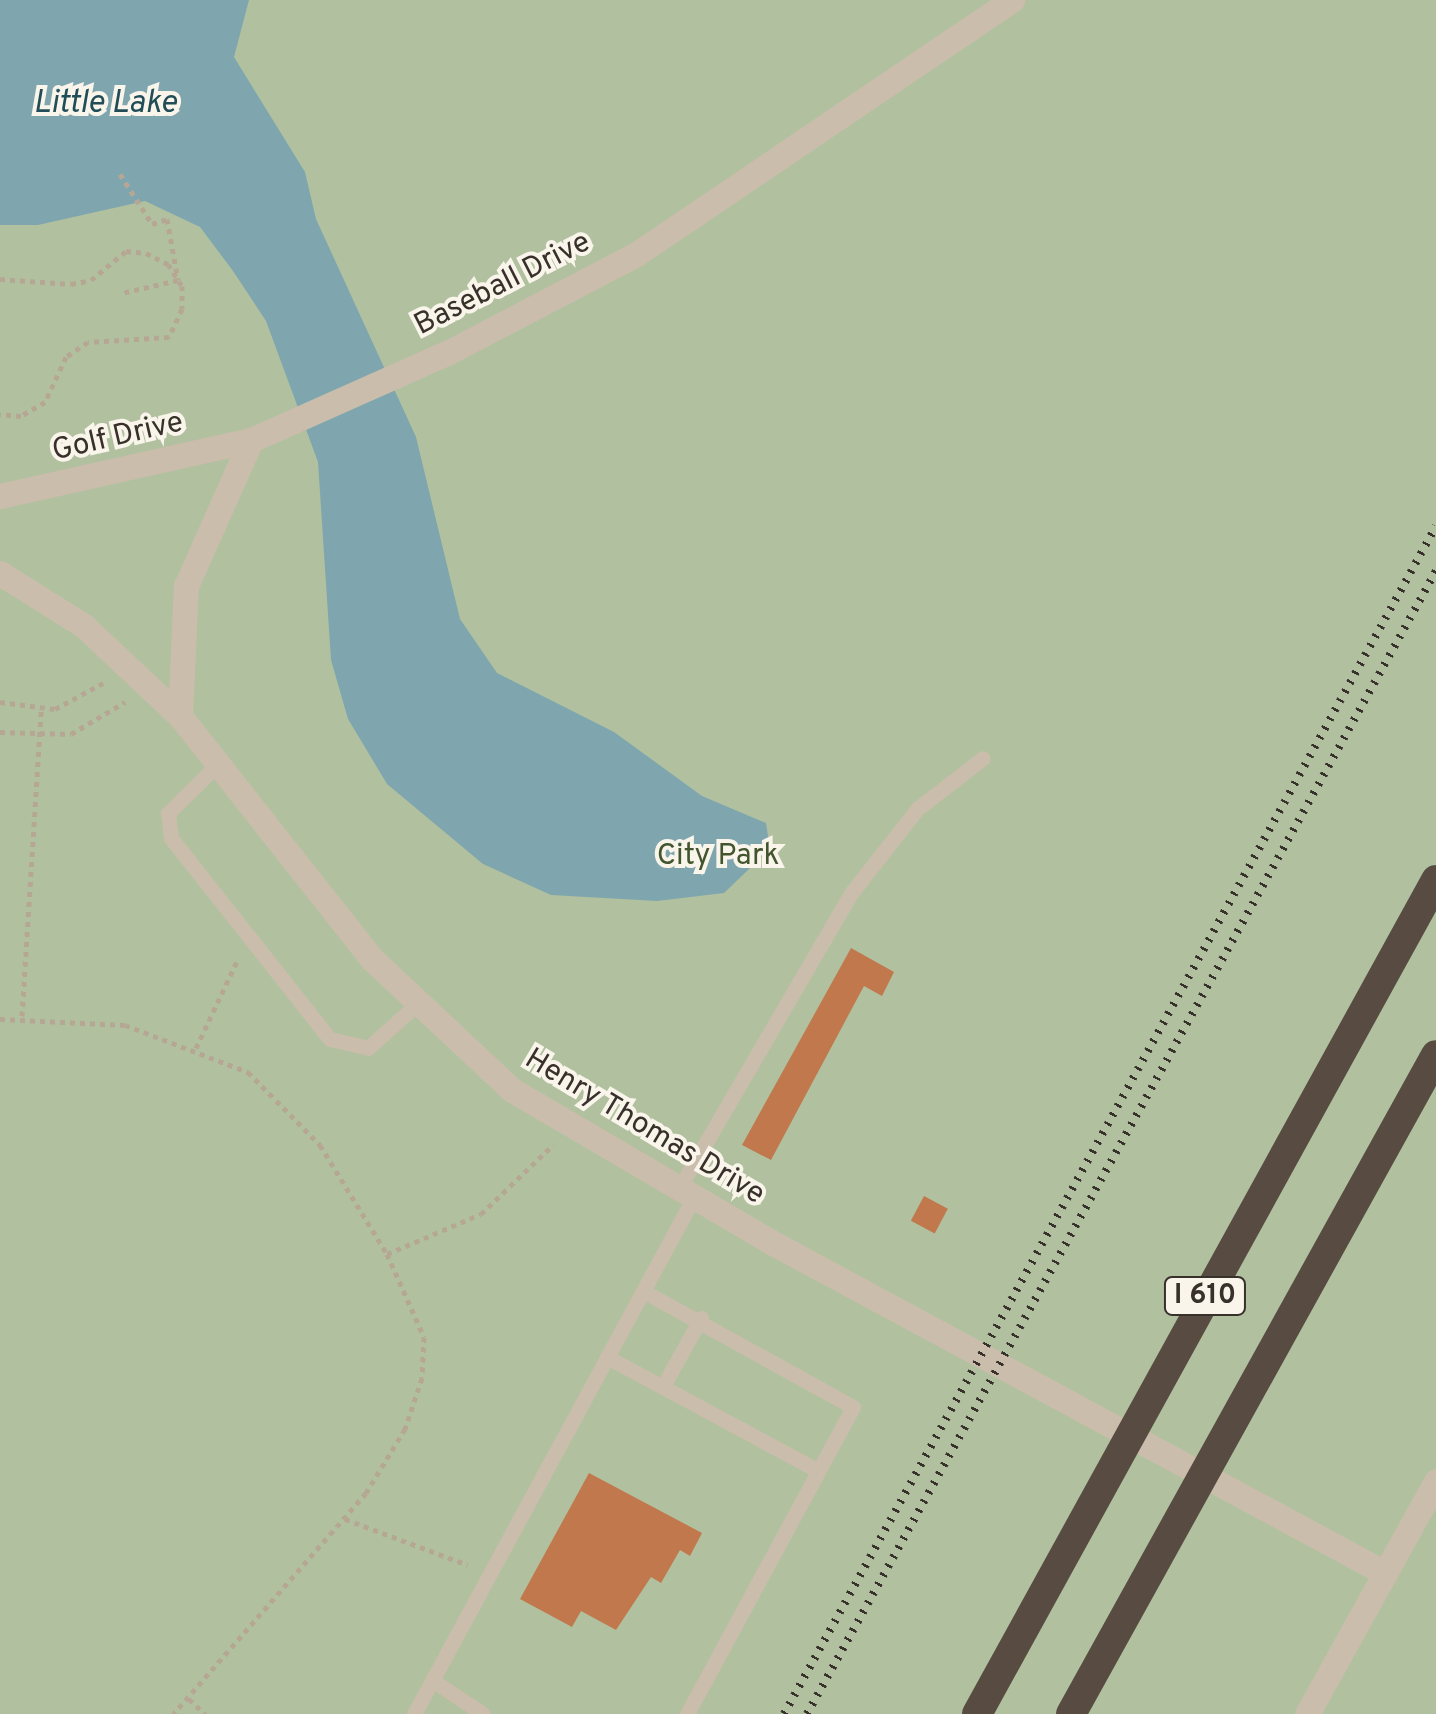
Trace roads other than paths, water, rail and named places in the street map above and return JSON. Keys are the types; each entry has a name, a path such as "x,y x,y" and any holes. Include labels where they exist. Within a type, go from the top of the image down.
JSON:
{"highway":[{"name":"I 610","path":"977,1714 1436,880"},
{"name":"I 610","path":"1070,1714 1436,1055"}],"street":[{"name":"Baseball Drive","path":"250,440 449,352 638,253 1012,0"},
{"name":"Golf Drive","path":"0,496 250,440"},
{"path":"180,716 186,586 250,440"},
{"name":"Henry Thomas Drive","path":"0,573 53,604 125,663 180,716 309,886 416,1005 512,1090 568,1127 1385,1574"},
{"path":"1307,1714 1436,1481"}],"lane":[{"path":"414,1714 643,1292 688,1191 852,892 918,809 983,758"},
{"path":"217,765 168,813 171,838 330,1039 354,1049 386,1036 416,1005"},
{"path":"643,1292 701,1318 852,1407 687,1714"},
{"path":"663,1386 701,1318"},
{"path":"607,1357 818,1470"},
{"path":"432,1680 483,1714"}],"water":[{"name":"Little Lake","path":"0,0 249,0 234,57 305,172 316,219 416,437 460,619 497,673 614,732 702,796 766,823 770,849 724,893 657,901 551,895 483,864 387,784 348,719 331,660 318,462 266,321 233,271 200,227 145,201 38,225 0,225"}],"railway":[{"path":"784,1714 1436,526"},
{"path":"807,1714 1436,571"}],"park label":[{"name":"City Park","path":"718,857"}]}
